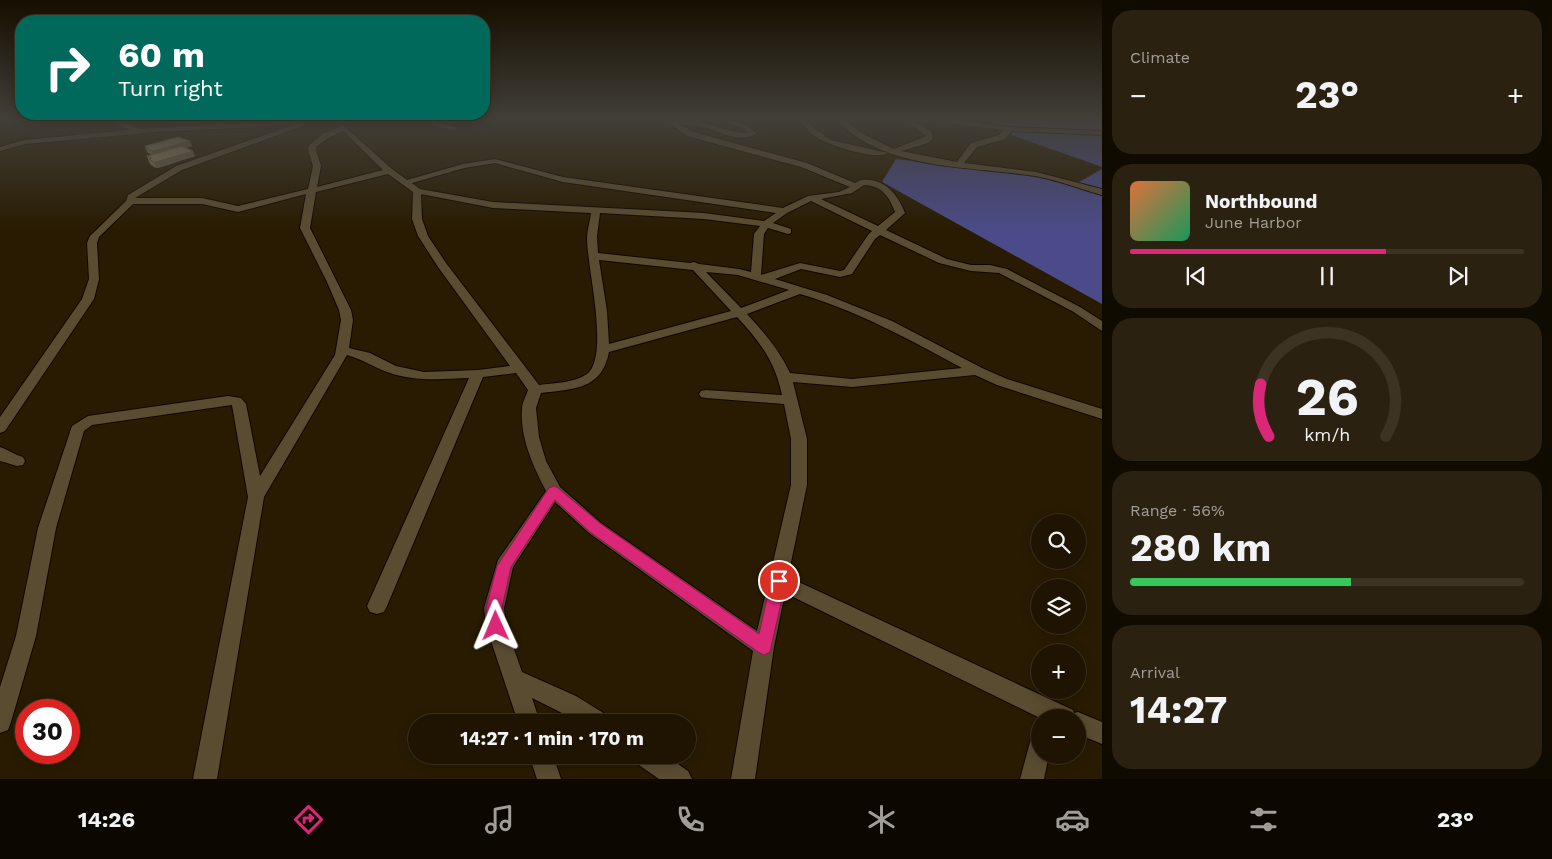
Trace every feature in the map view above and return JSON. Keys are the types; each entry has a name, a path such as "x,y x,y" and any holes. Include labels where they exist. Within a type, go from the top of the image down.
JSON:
{"street":[{"path":"0,428 88,300 94,279 92,243 95,236 131,201 131,197 179,168 212,156"},
{"path":"256,497 341,353 347,320 345,310 333,282 305,228 305,220 317,166 314,156"},
{"path":"375,156 389,171 411,187 493,205 690,215 766,224 788,231"},
{"path":"766,156 799,164 856,186"},
{"path":"910,156 1054,178 1102,192"},
{"path":"959,165 965,156"},
{"path":"411,187 463,166 495,161 563,179 784,211"},
{"path":"131,201 202,201 238,209 389,171"},
{"path":"862,182 872,182 890,190 900,213 870,237 859,258 848,272 833,273 800,266 761,278 759,234 766,224 784,211 812,198 840,194 862,182"},
{"path":"411,187 417,219 423,236 535,390"},
{"path":"812,198 957,266 990,268 1003,271 1045,291 1099,322"},
{"path":"535,390 578,382 593,376 601,365 603,350 592,241 596,210"},
{"path":"594,256 694,265 740,272 800,290 888,324 1002,382 1102,414"},
{"path":"694,265 757,332 777,359 785,376 799,439 799,485 764,647 743,779"},
{"path":"603,350 739,313 800,290"},
{"path":"341,353 365,356 392,369 406,373 433,376 478,374 518,369"},
{"path":"785,376 852,383 978,371"},
{"path":"377,606 478,374"},
{"path":"535,390 529,408 532,436 538,461 554,491 596,528 764,647"},
{"path":"706,394 790,400"},
{"path":"0,722 26,636 47,528 77,429 88,421 228,400 236,401 239,404 256,497 205,779"},
{"path":"0,452 4,457 17,461"},
{"path":"526,714 496,626 494,608 504,566 554,491"},
{"path":"779,581 1041,709"},
{"path":"514,679 568,704 584,714"},
{"path":"1086,726 1102,733"},
{"path":"544,764 549,779"},
{"path":"658,764 680,779"},
{"path":"1032,779 1035,764"}],"shaded area":[{"path":"1072,156 1102,156 1102,167"},
{"path":"896,159 1079,182 1102,169 1102,304 882,182"}],"building":[{"path":"148,156 175,156 154,162 149,159 152,158"}],"route":[{"path":"496,626 494,608 504,566 554,491 596,528 764,647 779,581"}]}
